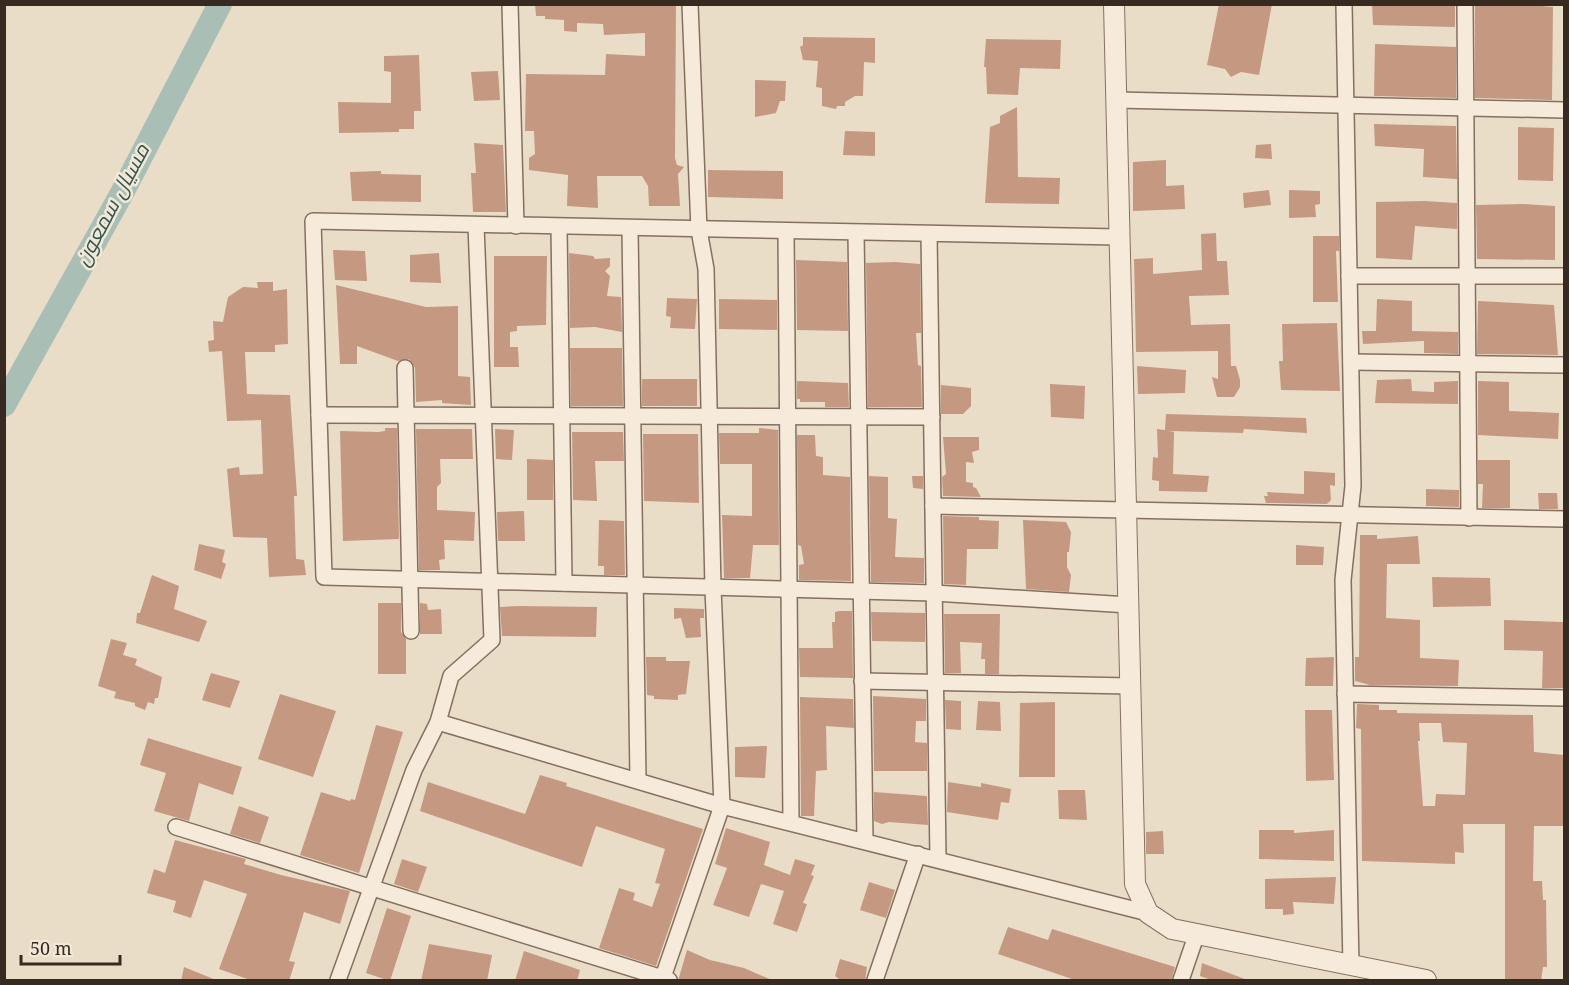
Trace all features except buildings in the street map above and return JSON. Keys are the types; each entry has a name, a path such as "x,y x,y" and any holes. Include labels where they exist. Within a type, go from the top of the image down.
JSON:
{"street":[{"path":"510,4 516,226"},
{"path":"176,827 664,980 722,806 713,588 706,268 699,230 690,4"},
{"path":"1114,4 1128,510 1135,884 1148,913"},
{"path":"1344,4 1353,486 1343,580 1351,965"},
{"path":"1464,4 1469,518"},
{"path":"1116,100 1346,103 1564,110"},
{"path":"1119,237 630,229 313,220 324,577 934,593 1129,605"},
{"path":"338,981 414,770 438,722 451,676 492,640 476,225"},
{"path":"559,227 564,583"},
{"path":"630,229 638,780"},
{"path":"786,232 791,822"},
{"path":"856,233 865,841"},
{"path":"929,234 938,859"},
{"path":"1349,276 1564,276"},
{"path":"1351,362 1564,365"},
{"path":"405,368 411,631"},
{"path":"319,416 932,417"},
{"path":"933,506 1564,519"},
{"path":"862,681 1131,686"},
{"path":"1345,694 1564,698"},
{"path":"438,722 722,806 1148,913 1172,929 1426,981"},
{"path":"875,981 918,854"},
{"path":"1181,981 1197,933"}],"waterway":[{"name":"مسيال سمعون","path":"4,405 122,193 220,4"}]}
